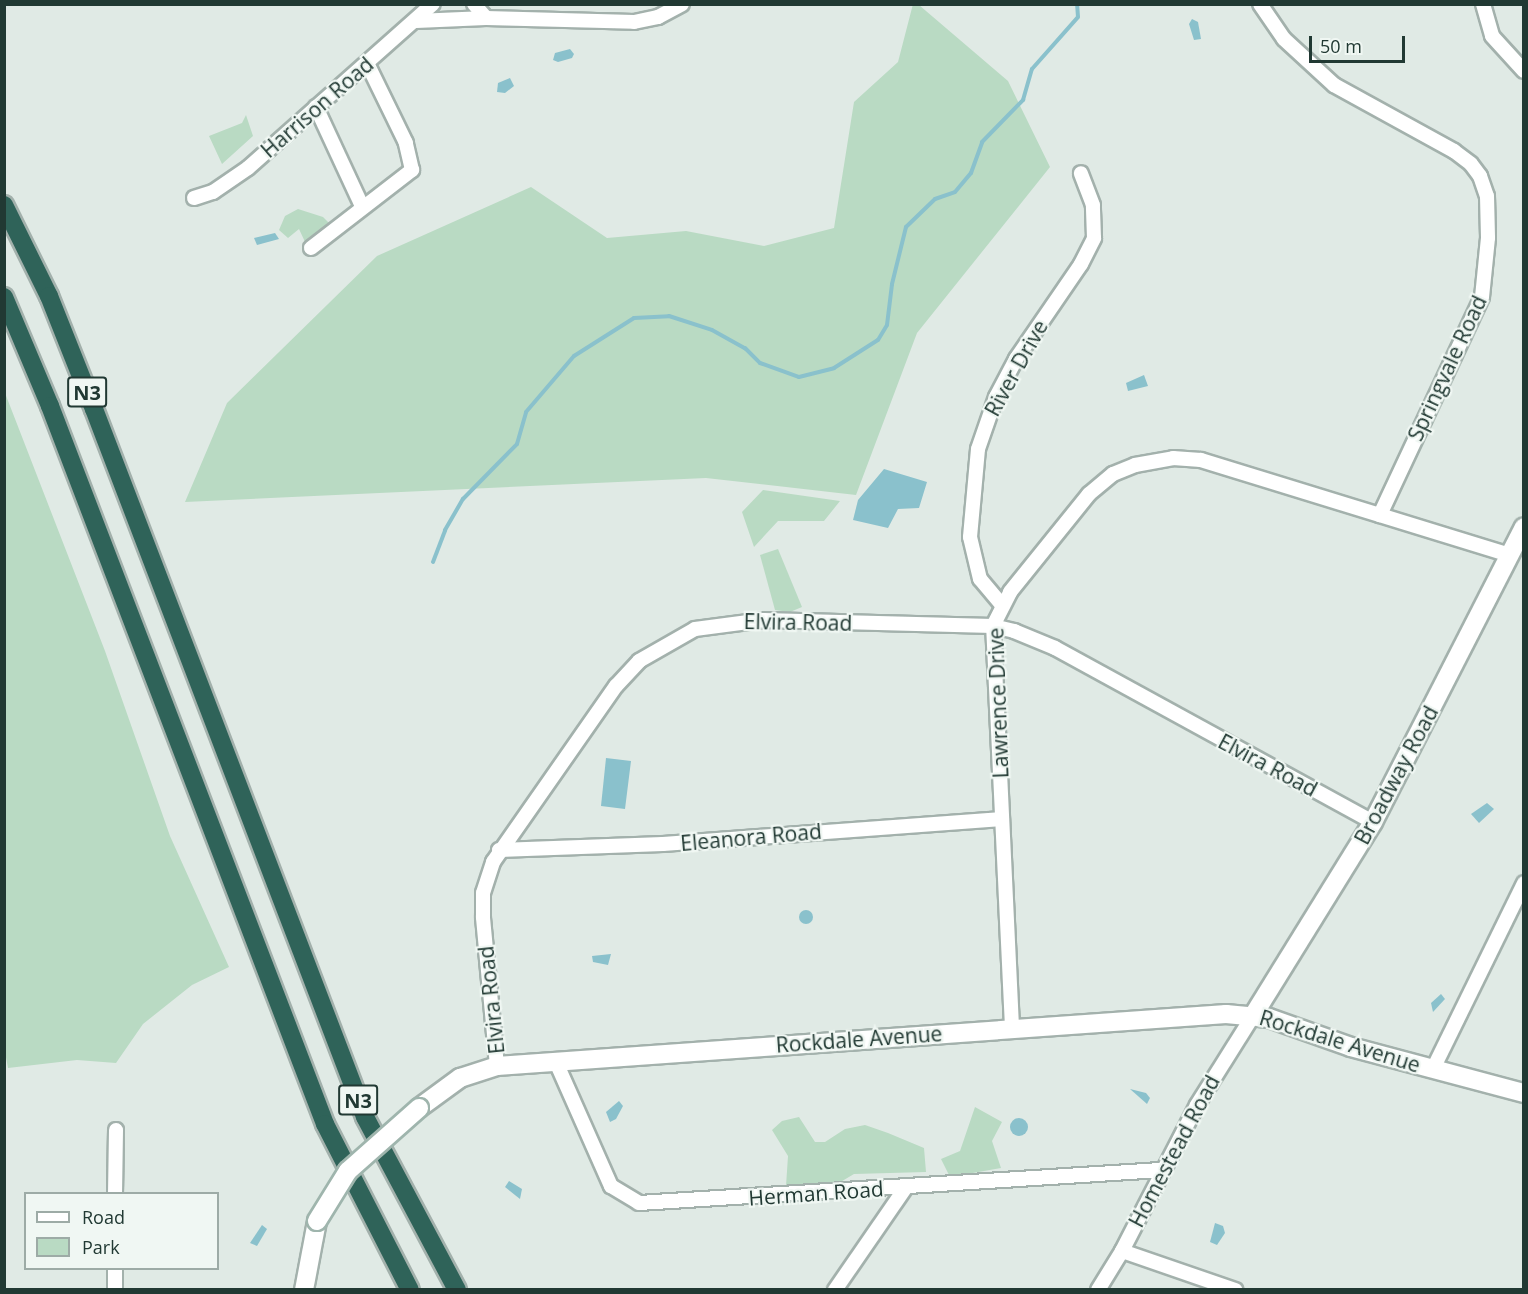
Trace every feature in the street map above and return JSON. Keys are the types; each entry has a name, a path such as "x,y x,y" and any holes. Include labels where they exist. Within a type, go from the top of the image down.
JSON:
{"highway":[{"name":"N3","path":"4,205 48,296 364,1117 457,1290"},
{"name":"N3","path":"4,297 50,406 243,918 325,1124 410,1290"},
{"path":"4,331 50,406"}],"street":[{"name":"Harrison Road","path":"194,198 213,192 248,168 433,4"},
{"path":"474,4 486,18"},
{"path":"416,21 486,18 634,22 658,17 682,4"},
{"name":"Springvale Road","path":"1260,4 1284,39 1334,85 1454,151 1471,164 1480,176 1486,196 1488,238 1482,297 1380,515"},
{"path":"1483,4 1492,36 1524,71"},
{"path":"310,248 362,206 398,184 413,165 367,63"},
{"path":"316,107 362,206"},
{"name":"River Drive","path":"1002,605 980,579 970,537 978,449 996,397 1016,359 1081,264 1094,238 1093,205 1081,173"},
{"name":"Lawrence Drive","path":"1012,1027 993,626 1002,605 1095,489 1113,474 1156,459 1201,460 1509,555"},
{"name":"Broadway Road","path":"1254,1014 1373,822 1524,527"},
{"name":"Elvira Road","path":"497,1066 483,917 483,893 499,850 616,686 645,656 695,628 763,620 993,626 1030,636 1373,822"},
{"name":"Eleanora Road","path":"499,850 663,844 1002,819"},
{"path":"1433,1070 1524,883"},
{"name":"Rockdale Avenue","path":"304,1290 317,1221 348,1172 419,1108 460,1078 497,1066 1012,1027 1254,1014 1323,1039 1524,1093"},
{"name":"Homestead Road","path":"1098,1290 1122,1251 1161,1170 1223,1060 1254,1014"},
{"name":"Herman Road","path":"556,1062 605,1175 627,1199 651,1204 1161,1170"},
{"path":"115,1192 116,1130"},
{"path":"835,1290 906,1188"},
{"path":"1122,1251 1235,1290"},
{"path":"115,1270 115,1290"}],"green space":[{"path":"913,4 919,5 1008,81 1050,167 917,333 856,495 706,478 185,502 227,403 377,256 531,187 607,238 686,231 764,246 834,228 854,102 898,62"},
{"path":"246,115 253,136 222,164 209,136 242,123"},
{"path":"298,209 323,217 331,225 306,244 299,229 288,238 279,230 285,216"},
{"path":"5,393 105,651 170,836 229,967 192,985 143,1024 116,1063 77,1060 8,1068 5,1052"},
{"path":"763,490 840,501 824,521 778,521 754,547 742,512"},
{"path":"778,549 802,607 790,612 775,610 760,555"},
{"path":"975,1107 1002,1122 992,1141 1001,1168 950,1177 941,1159 960,1151"},
{"path":"799,1117 815,1142 825,1142 845,1129 865,1125 924,1148 926,1172 854,1174 832,1187 786,1186 788,1156 772,1130 782,1121"}],"water":[{"path":"1192,19 1198,22 1201,39 1194,40 1189,24"},
{"path":"570,49 574,54 572,58 558,62 553,60 555,53"},
{"path":"510,78 514,86 505,93 497,92 498,83"},
{"path":"275,233 279,239 257,245 254,238"},
{"path":"1144,375 1148,386 1128,391 1126,383"},
{"path":"884,469 927,482 919,508 898,509 888,528 853,520 858,500"},
{"path":"606,758 631,761 625,809 601,806"},
{"path":"1487,803 1494,809 1479,823 1471,814"},
{"path":"806,910 811,912 813,917 811,922 806,924 801,922 799,917 801,912"},
{"path":"611,954 608,965 593,962 592,956"},
{"path":"1441,994 1445,999 1433,1012 1431,1003"},
{"path":"1130,1089 1146,1093 1150,1098 1147,1104"},
{"path":"619,1101 623,1106 616,1119 610,1122 606,1112"},
{"path":"1019,1118 1025,1121 1028,1127 1025,1133 1019,1136 1013,1133 1010,1127 1013,1121"},
{"path":"509,1181 522,1189 520,1199 505,1187"},
{"path":"1215,1223 1223,1226 1225,1233 1217,1245 1210,1242"},
{"path":"262,1225 267,1229 257,1246 250,1243"}],"waterway":[{"path":"433,562 445,530 463,499 517,444 526,412 574,356 634,318 669,316 712,330 745,348 760,363 799,377 834,368 878,340 887,325 892,284 906,227 935,199 955,192 971,173 982,142 1023,100 1032,69 1078,17 1077,4"}]}
